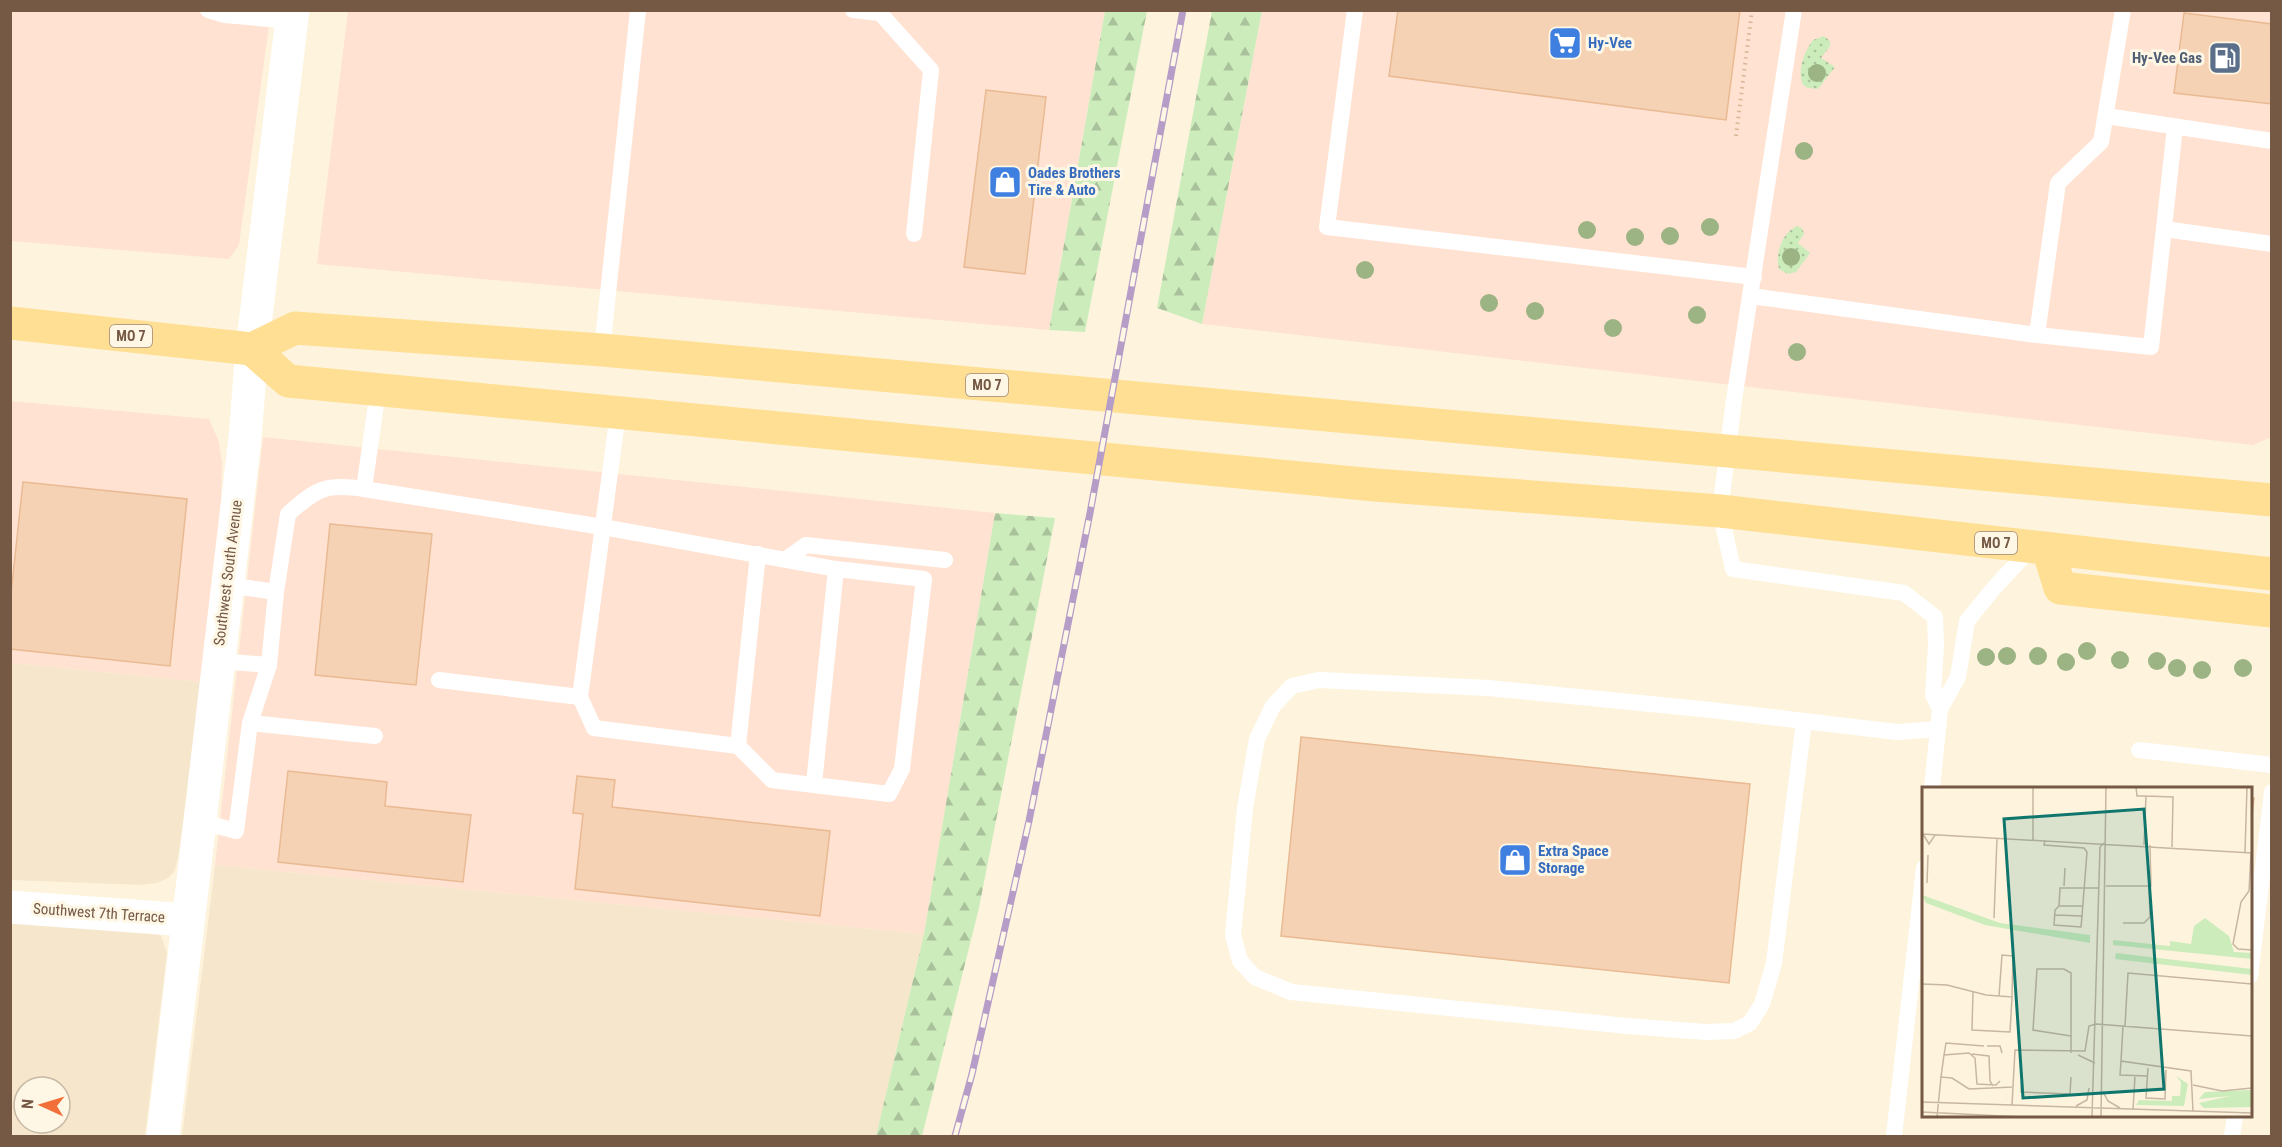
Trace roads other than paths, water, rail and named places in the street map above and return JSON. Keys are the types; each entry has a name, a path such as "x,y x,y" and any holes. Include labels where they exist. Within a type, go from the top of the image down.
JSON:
{"main road":[{"name":"MO 7","path":"10,323 252,349 296,328 602,350 2269,500"},
{"name":"MO 7","path":"252,349 288,381 1374,485 1720,511 2271,574"},
{"path":"2040,548 2060,588 2271,611"}],"street":[{"name":"Southwest South Avenue","path":"163,1137 292,16"},
{"name":"Southwest 7th Terrace","path":"10,907 187,920"}],"lane":[{"path":"208,10 225,15 292,16"},
{"path":"602,350 638,10"},
{"path":"853,10 880,13 931,70 914,234"},
{"path":"1355,10 1327,227 1754,277"},
{"path":"1794,10 1727,451 1720,511 1732,569 1904,593 1935,616 1933,695 1940,709"},
{"path":"2037,335 2058,183 2101,142 2123,10"},
{"path":"2106,116 2271,141"},
{"path":"1751,296 2037,335 2151,347 2175,127"},
{"path":"2164,229 2271,244"},
{"path":"364,489 378,390"},
{"path":"199,821 236,831 250,723 269,665 276,592 288,514 321,489 342,486 603,527 836,569 924,579 902,769 889,794 772,780 738,746 594,728 580,697 603,527 618,413"},
{"path":"786,559 806,545 945,560"},
{"path":"1932,787 1940,709 1958,677 1967,621 1994,588 2040,548"},
{"path":"738,746 758,554"},
{"path":"814,784 836,569"},
{"path":"227,585 276,592"},
{"path":"218,661 269,665"},
{"path":"439,680 580,697"},
{"path":"1804,721 1774,963 1762,1004 1750,1023 1734,1032 1627,1026 1291,992 1255,976 1240,962 1233,935 1245,808 1257,739 1273,705 1292,686 1319,680 1489,688 1804,721 1898,732 1938,729"},
{"path":"250,723 375,736"},
{"path":"2139,750 2271,765"},
{"path":"2252,958 2271,792"},
{"path":"1894,1137 1922,877"},
{"path":"2232,1137 2235,1117"}],"railway":[{"path":"955,1136 972,1074 1029,821 1090,513 1183,10"}],"place":[{"name":"Hy-Vee","path":"1565,43"},
{"name":"Hy-Vee Gas","path":"2225,58"},
{"name":"Oades Brothers Tire & Auto","path":"1005,182"},
{"name":"Extra Space Storage","path":"1515,860"}]}
